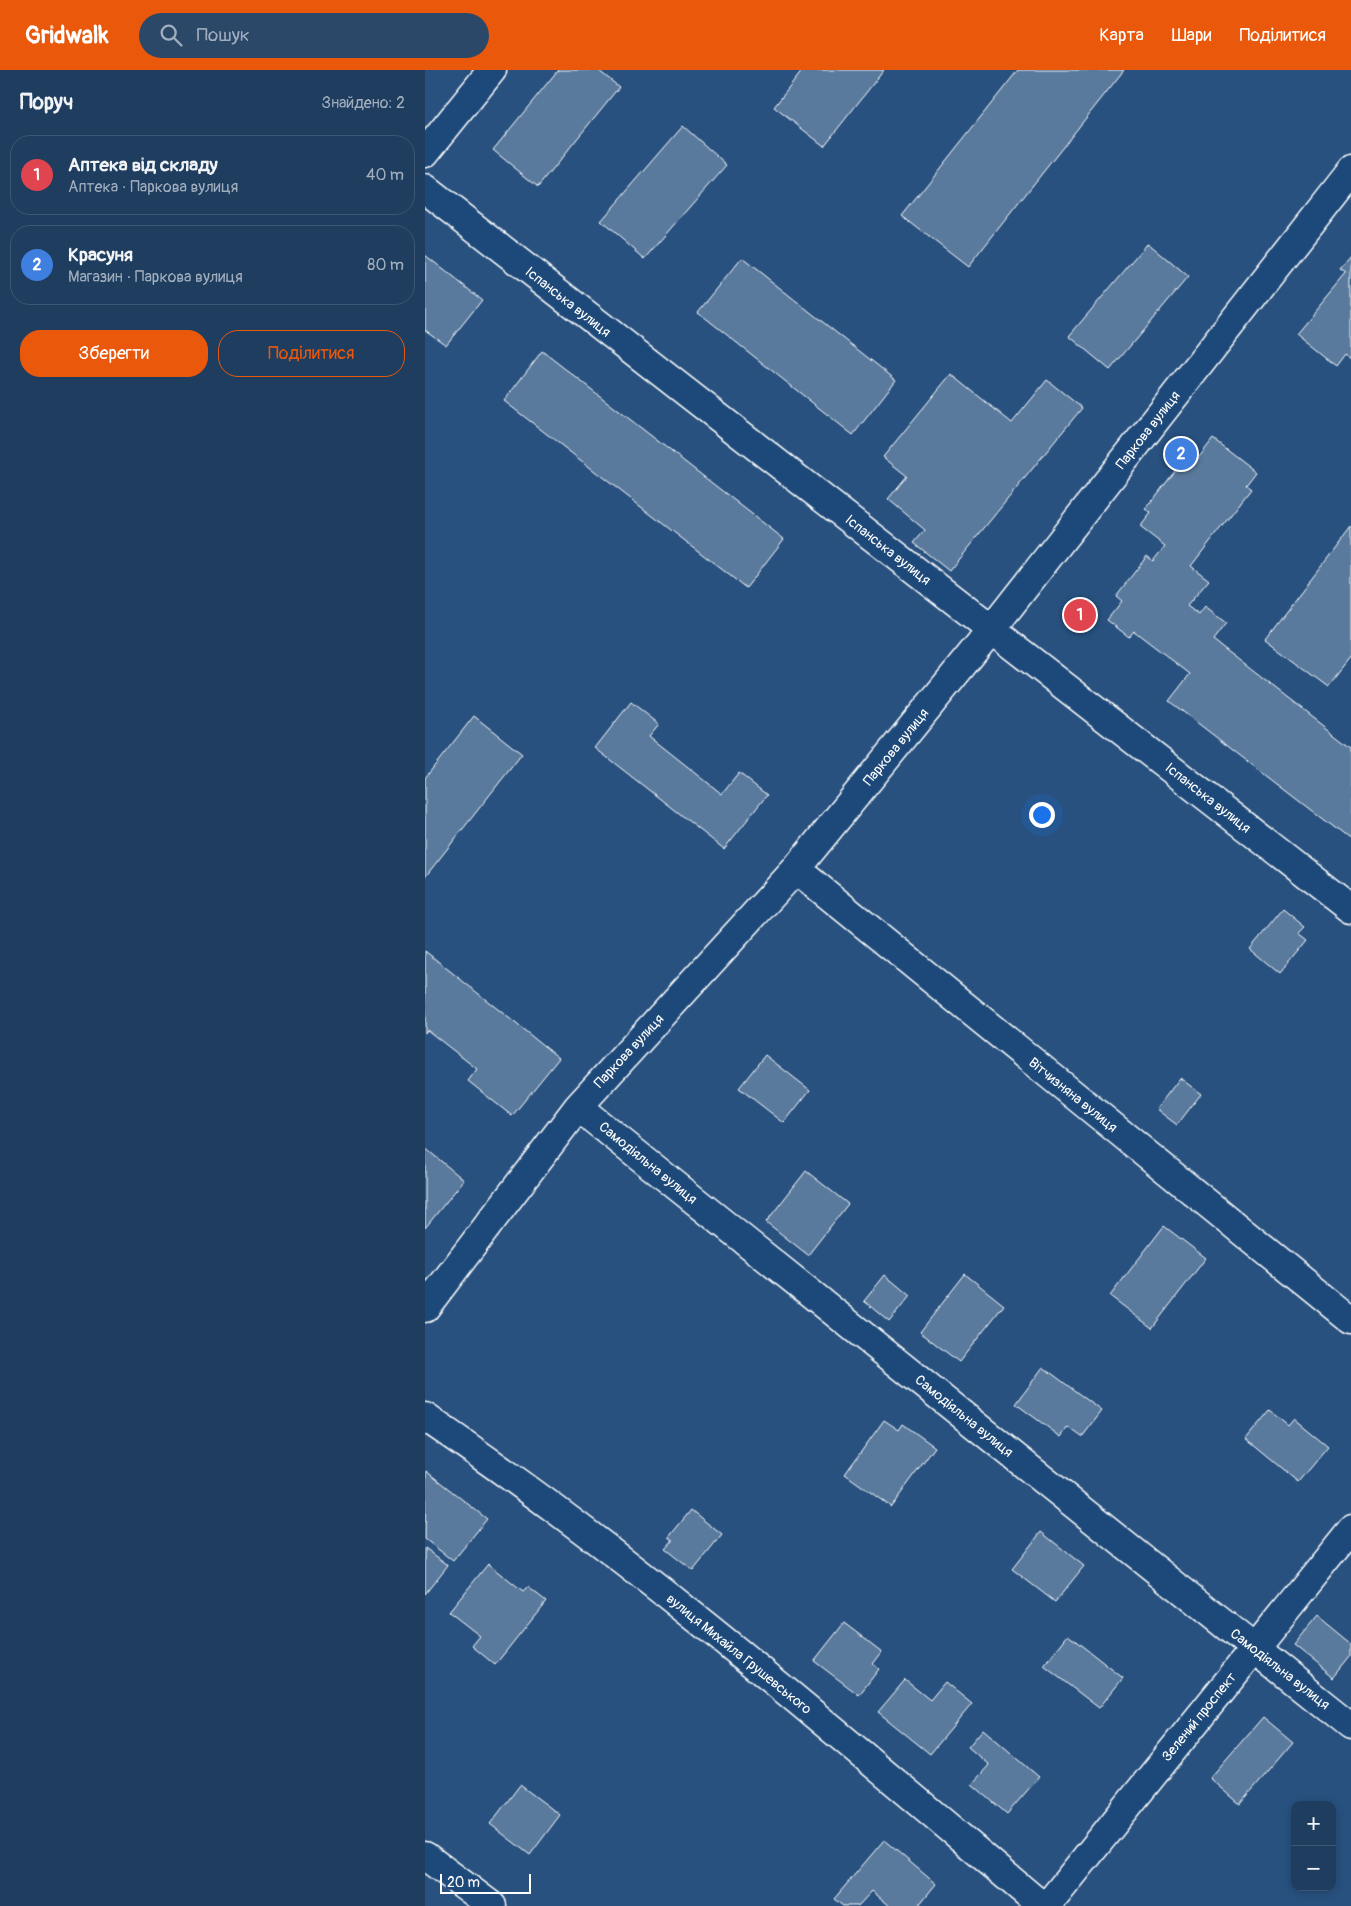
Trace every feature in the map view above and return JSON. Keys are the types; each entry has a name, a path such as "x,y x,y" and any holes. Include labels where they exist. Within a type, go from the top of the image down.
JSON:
{"street":[{"path":"425,153 492,70"},
{"name":"Паркова вулиця","path":"425,1308 578,1107 796,869 991,630 1351,171"},
{"name":"Іспанська вулиця","path":"425,189 1351,910"},
{"name":"Вітчизняна вулиця","path":"796,869 1351,1320"},
{"name":"Самодіяльна вулиця","path":"578,1107 1351,1726"},
{"name":"вулиця Михайла Грушевського","path":"425,1417 540,1497 722,1637 1042,1906"},
{"name":"Зелений проспект","path":"1047,1906 1351,1529"},
{"path":"425,1856 492,1906"}],"building":[{"path":"558,70 598,70 619,87 538,187 493,150"},
{"path":"803,70 884,70 824,146 774,107"},
{"path":"1018,70 1124,70 968,267 902,216"},
{"path":"683,126 727,165 645,259 601,221"},
{"path":"1148,243 1188,277 1110,370 1069,336"},
{"path":"425,255 482,300 446,345 425,330"},
{"path":"1351,257 1351,359 1345,354 1336,366 1296,334 1346,274 1340,270"},
{"path":"742,258 896,380 853,435 698,312"},
{"path":"542,351 784,539 746,588 504,401"},
{"path":"951,374 1012,423 1047,380 1082,408 949,571 914,543 925,530 888,499 907,476 883,457"},
{"path":"1213,439 1256,472 1246,485 1251,489 1191,566 1209,580 1187,606 1199,615 1205,607 1226,623 1213,640 1351,747 1351,841 1169,701 1190,674 1134,631 1129,637 1107,620 1122,601 1116,596 1147,556 1153,561 1165,546 1140,527 1151,513 1146,509 1185,458 1193,465"},
{"path":"1351,526 1351,659 1329,687 1265,639"},
{"path":"631,702 659,724 649,736 722,794 739,773 767,795 724,849 595,748"},
{"path":"474,716 522,754 425,877 425,778"},
{"path":"1283,909 1305,927 1299,933 1308,940 1280,974 1250,949"},
{"path":"425,951 559,1058 512,1116 468,1081 477,1069 427,1030 425,1033"},
{"path":"765,1055 810,1090 784,1123 739,1088"},
{"path":"1180,1078 1201,1094 1177,1125 1156,1109"},
{"path":"425,1148 464,1180 425,1228"},
{"path":"806,1171 848,1204 808,1255 766,1222"},
{"path":"1164,1226 1206,1258 1152,1328 1110,1296"},
{"path":"965,1274 1004,1305 959,1362 920,1332"},
{"path":"885,1275 910,1296 889,1322 864,1301"},
{"path":"1043,1367 1102,1411 1082,1437 1068,1427 1061,1437 1016,1404"},
{"path":"1270,1410 1288,1425 1294,1418 1328,1446 1298,1482 1246,1439"},
{"path":"884,1420 899,1430 903,1424 935,1447 891,1507 845,1474"},
{"path":"426,1471 487,1519 453,1561 425,1539"},
{"path":"691,1510 722,1535 693,1571 665,1549 673,1540 669,1537"},
{"path":"1041,1532 1084,1566 1055,1602 1012,1569"},
{"path":"425,1548 448,1565 425,1594"},
{"path":"488,1564 523,1592 528,1587 546,1601 495,1665 472,1646 480,1636 449,1612"},
{"path":"1317,1616 1351,1644 1351,1657 1334,1678 1293,1645"},
{"path":"844,1623 882,1652 873,1664 879,1669 859,1695 814,1661"},
{"path":"1068,1635 1123,1678 1099,1708 1044,1666"},
{"path":"905,1680 930,1700 945,1682 972,1704 930,1754 878,1712"},
{"path":"1263,1717 1293,1742 1240,1804 1210,1778"},
{"path":"983,1729 1039,1777 1007,1814 972,1784 989,1765 968,1747"},
{"path":"520,1785 560,1815 530,1855 490,1824"},
{"path":"884,1840 936,1884 918,1906 890,1906 872,1891 858,1906 843,1906 834,1899"}],"place":[{"name":"Красуня","path":"1181,454"},
{"name":"Аптека від складу","path":"1080,615"}]}
